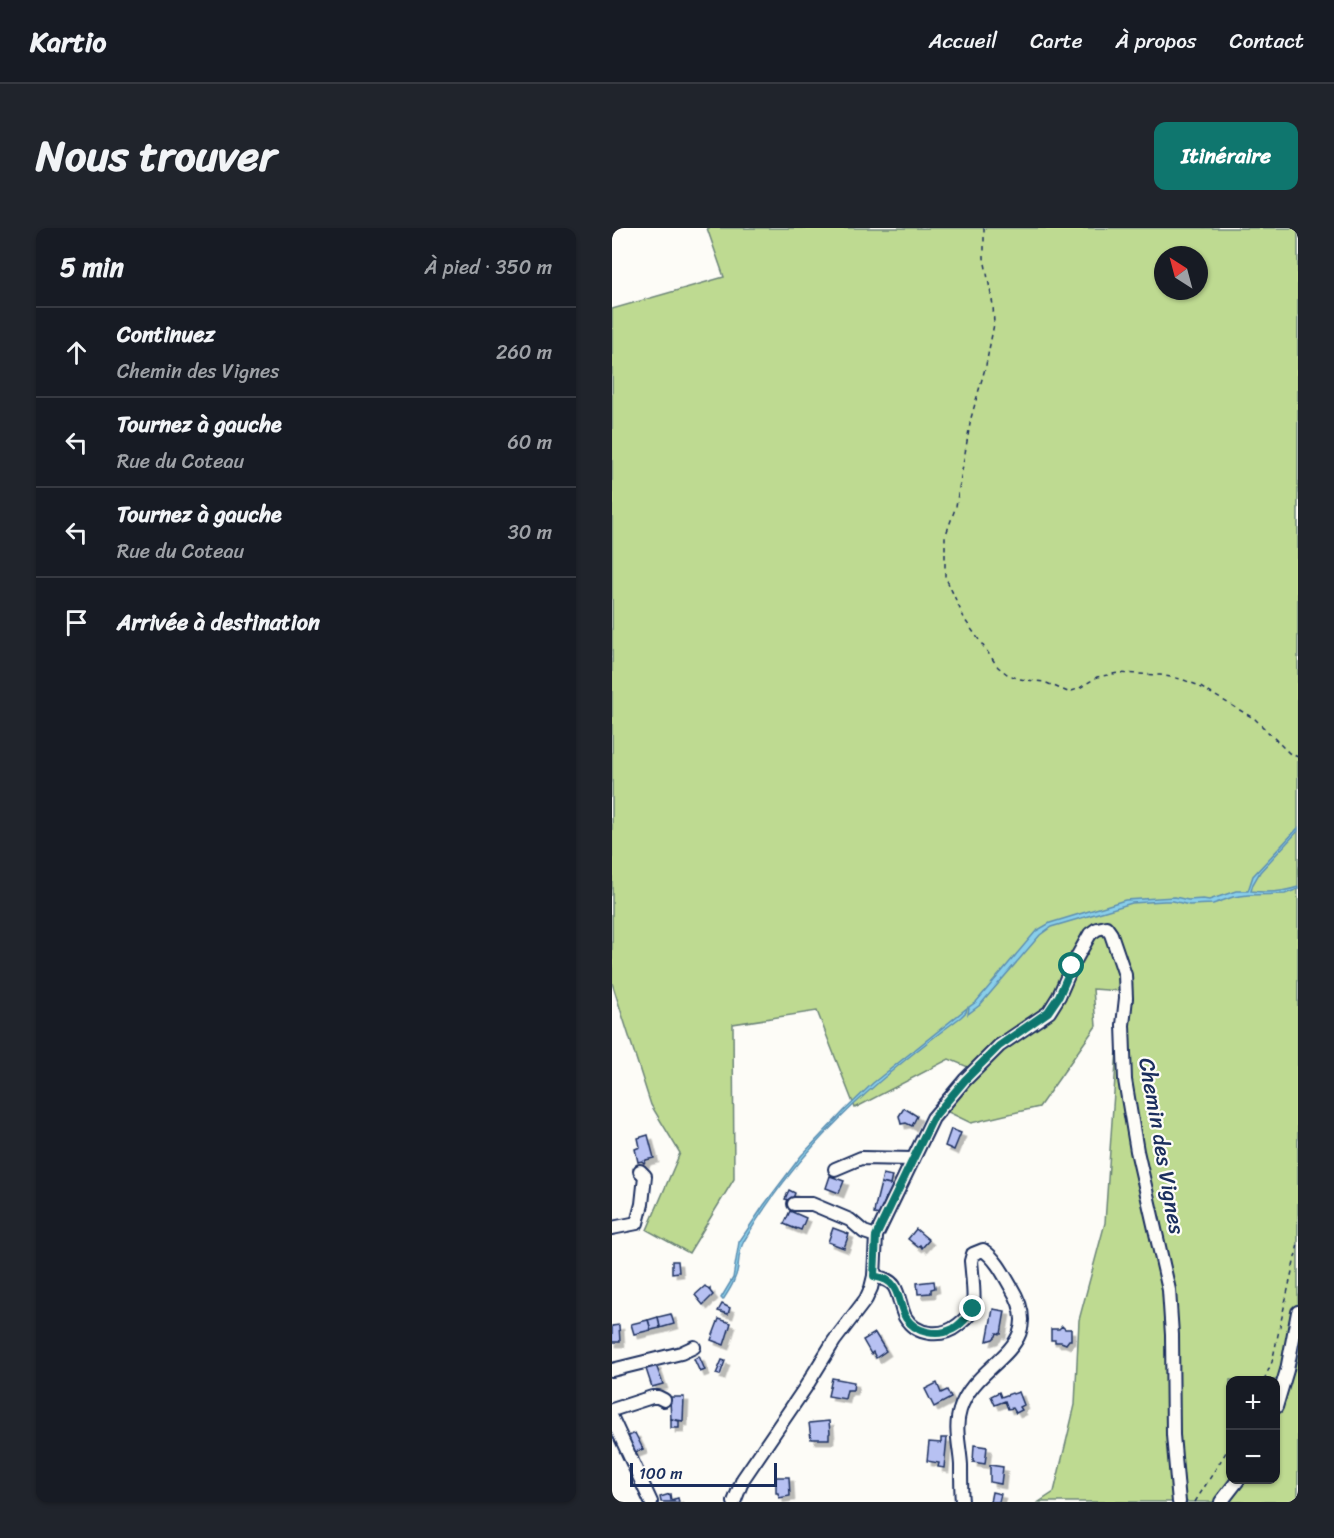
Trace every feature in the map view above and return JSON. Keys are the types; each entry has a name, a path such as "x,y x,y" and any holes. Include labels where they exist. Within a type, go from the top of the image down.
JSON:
{"street":[{"name":"Chemin des Vignes","path":"734,1502 743,1479 834,1341 866,1299 874,1276 876,1236 933,1118 999,1046 1048,1012 1059,996 1090,934 1097,928 1106,927 1114,939 1125,975 1126,998 1123,1025 1125,1080 1137,1151 1169,1290 1173,1436 1179,1502"},
{"path":"836,1169 861,1158 913,1159"},
{"path":"612,1228 637,1223 645,1176 640,1171"},
{"path":"794,1204 812,1204 850,1220 864,1232 876,1236"},
{"path":"874,1276 886,1279 893,1286 906,1318 912,1325 922,1331 936,1334 953,1329 965,1320 973,1309 973,1254 983,1250 992,1257 1018,1298 1023,1324 1016,1341 1005,1356 986,1372 960,1408 957,1425 962,1502"},
{"path":"1280,1392 1287,1371 1298,1312"},
{"path":"612,1370 681,1353 694,1347"},
{"path":"612,1410 652,1397 664,1400"},
{"path":"612,1418 651,1502"},
{"path":"1221,1502 1234,1484"}],"path":[{"path":"984,228 984,258 993,305 994,324 986,365 971,418 956,506 945,537 945,576 965,620 998,667 1019,679 1044,682 1068,692 1078,689 1096,677 1118,674 1160,675 1181,679 1197,685 1255,719 1290,753 1298,757"},
{"path":"1266,1376 1272,1362 1298,1244"},
{"path":"1195,1502 1226,1452"}],"green space":[{"path":"707,228 1298,228 1298,1502 1039,1502 1054,1492 1075,1405 1079,1320 1105,1223 1121,991 1093,989 1096,1026 1039,1107 971,1123 944,1110 973,1069 949,1059 855,1108 817,1011 733,1024 734,1179 689,1253 647,1230 680,1153 651,1105 612,983 612,309 724,277"}],"water":[{"path":"1298,828 1298,831 1260,872 1251,891 1274,892 1298,887 1298,889 1285,894 1233,897 1213,904 1189,905 1173,901 1132,903 1051,927 1040,935 980,1005 968,1014 969,1007 976,1002 1036,931 1050,923 1125,900 1175,897 1188,900 1209,900 1236,891 1248,891 1253,876"},
{"path":"967,1008 961,1017 898,1066 840,1118 789,1175 744,1241 736,1276 723,1300 721,1298 733,1278 739,1242 801,1156 873,1083"}],"building":[{"path":"904,1108 917,1116 912,1126 906,1123 901,1124 899,1116"},
{"path":"951,1129 961,1133 954,1150 945,1146"},
{"path":"648,1135 654,1158 644,1163 638,1162 635,1149 640,1147 638,1138"},
{"path":"883,1174 892,1176 890,1185 881,1183"},
{"path":"830,1176 844,1181 839,1193 826,1188"},
{"path":"881,1183 894,1186 891,1197 886,1197 881,1215 874,1214"},
{"path":"789,1190 795,1193 792,1201 785,1199"},
{"path":"790,1211 806,1218 801,1230 784,1224"},
{"path":"833,1228 849,1234 844,1248 828,1242"},
{"path":"916,1229 929,1240 922,1248 908,1239"},
{"path":"672,1261 678,1261 679,1272 672,1273"},
{"path":"934,1281 935,1288 931,1289 931,1293 918,1294 917,1283"},
{"path":"705,1286 713,1295 703,1305 695,1295"},
{"path":"722,1304 730,1308 728,1314 718,1311"},
{"path":"993,1309 1005,1311 1001,1334 997,1333 993,1339 987,1341"},
{"path":"671,1314 674,1324 660,1328 658,1317"},
{"path":"658,1317 660,1328 651,1330 648,1320"},
{"path":"719,1319 731,1323 724,1345 711,1340"},
{"path":"648,1320 651,1330 634,1334 631,1324"},
{"path":"619,1325 620,1342 612,1342 612,1326"},
{"path":"1062,1326 1065,1329 1071,1329 1071,1340 1066,1344 1051,1340 1051,1329 1059,1329"},
{"path":"875,1333 886,1351 876,1358 863,1340"},
{"path":"699,1356 705,1370 700,1372 694,1359"},
{"path":"722,1360 725,1361 720,1375 716,1374"},
{"path":"656,1365 663,1384 652,1387 646,1369"},
{"path":"832,1378 854,1382 853,1390 847,1390 845,1399 828,1396"},
{"path":"937,1383 941,1393 947,1390 951,1398 934,1407 925,1389"},
{"path":"999,1392 1001,1397 1019,1392 1024,1405 1020,1407 1022,1410 1016,1413 1013,1408 1008,1409 1005,1401 995,1405 991,1396"},
{"path":"670,1397 684,1397 683,1421 671,1419 670,1400 668,1400"},
{"path":"671,1419 679,1421 679,1428 671,1428"},
{"path":"829,1421 829,1439 811,1439 809,1423"},
{"path":"635,1433 643,1449 633,1453 625,1438"},
{"path":"941,1438 947,1438 944,1468 938,1467 939,1463 927,1461 929,1442 941,1443"},
{"path":"974,1445 987,1447 985,1464 973,1462"},
{"path":"990,1465 1003,1467 1001,1484 990,1482"},
{"path":"776,1477 789,1477 790,1496 779,1498 776,1493"},
{"path":"992,1492 1001,1494 999,1502 990,1502"},
{"path":"670,1494 671,1500 678,1498 679,1502 661,1502 660,1497"}],"route":[{"path":"973,1309 965,1320 953,1329 936,1334 922,1331 912,1325 906,1318 893,1286 886,1279 874,1276 876,1236 933,1118 965,1080 999,1046 1048,1012 1059,996 1072,966"}]}
